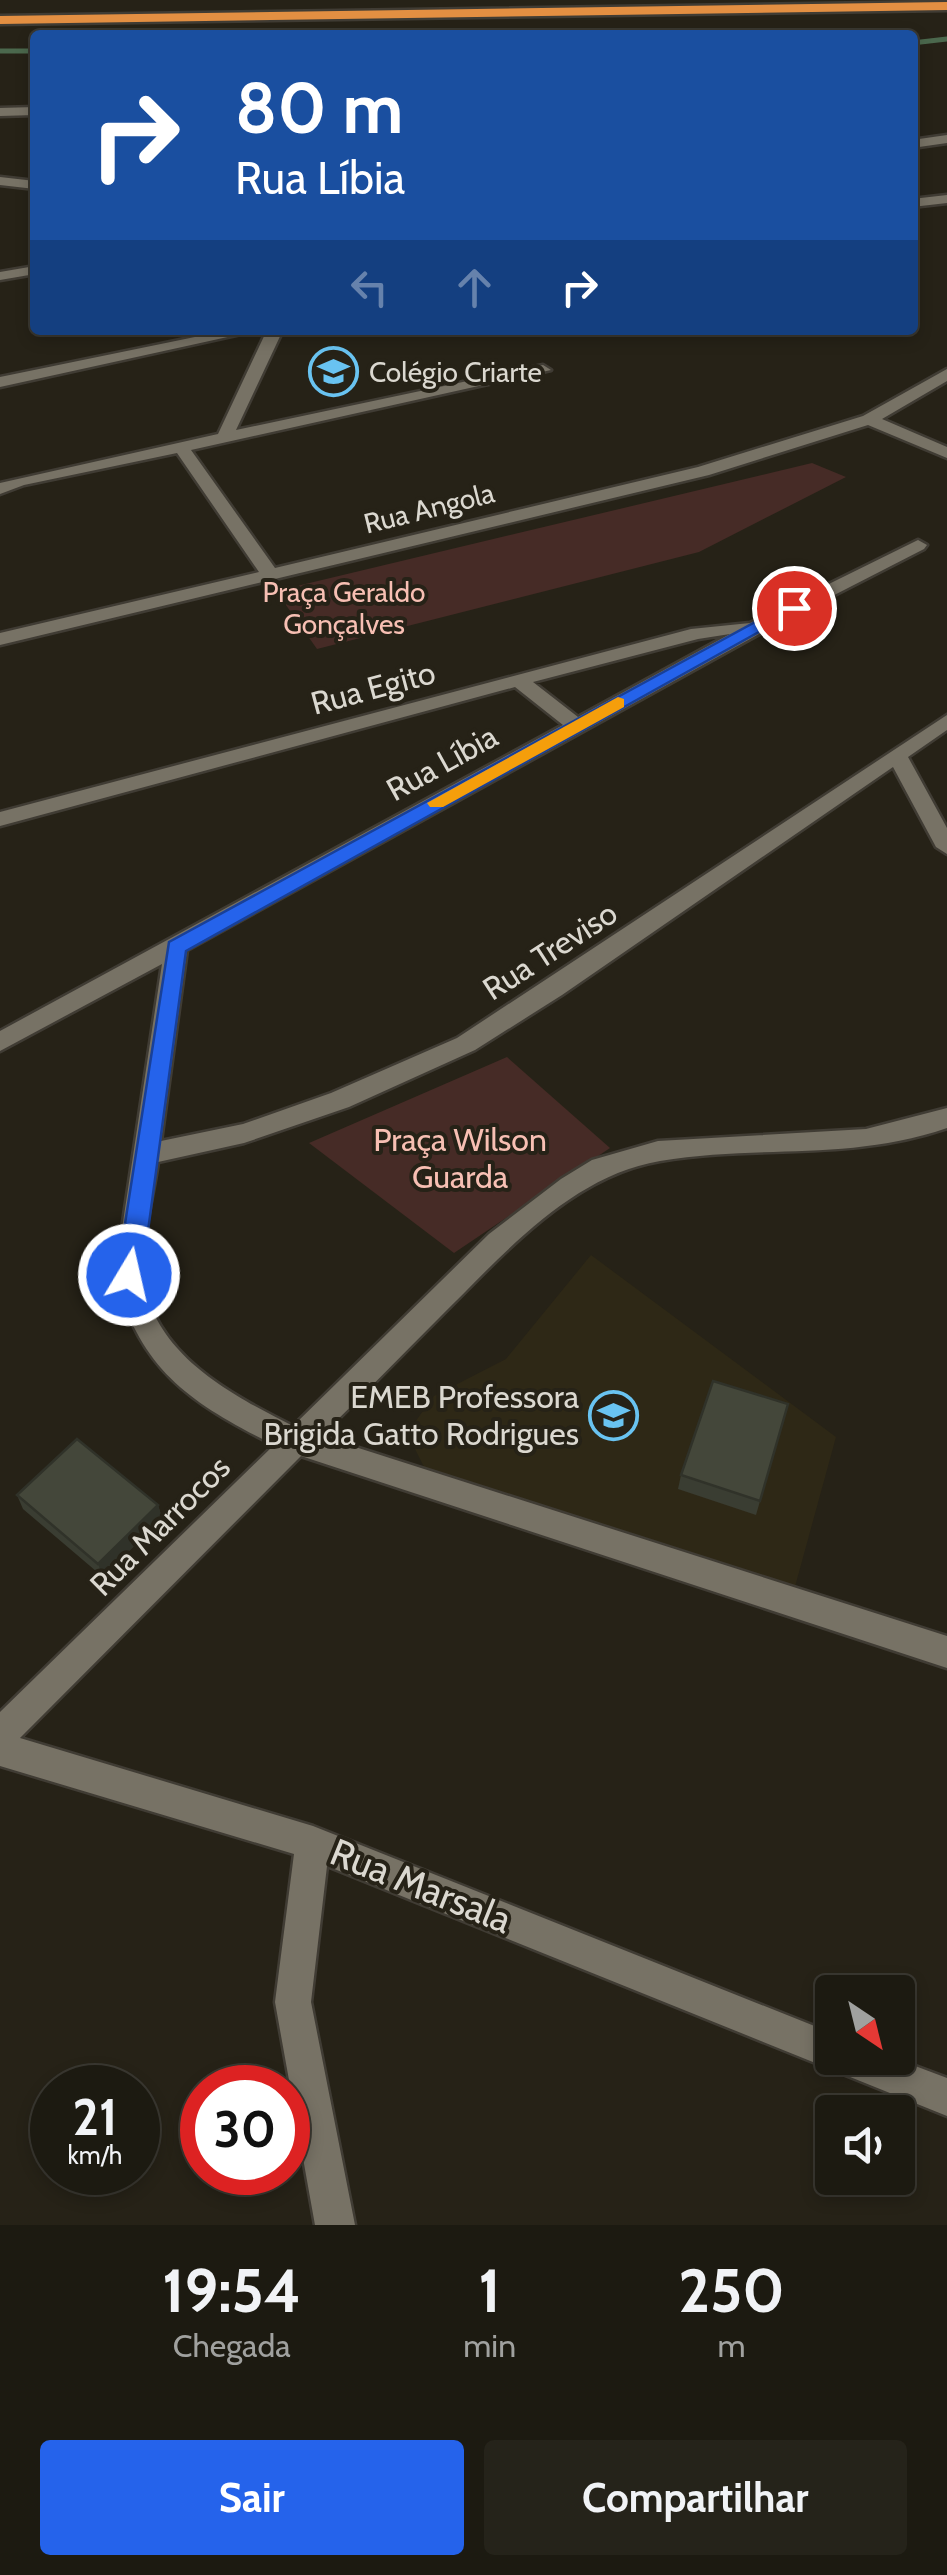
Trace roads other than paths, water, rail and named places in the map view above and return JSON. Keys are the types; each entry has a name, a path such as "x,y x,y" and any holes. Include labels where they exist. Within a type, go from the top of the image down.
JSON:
{"highway":[{"path":"102,19 412,0"},
{"path":"0,20 947,6"},
{"path":"617,8 947,22"}],"street":[{"path":"0,112 30,111"},
{"path":"918,143 947,139"},
{"path":"0,182 30,185"},
{"path":"918,202 947,199"},
{"path":"0,276 30,271"},
{"path":"0,382 227,335"},
{"path":"224,438 273,335"},
{"path":"0,489 543,370"},
{"name":"Rua Angola","path":"0,639 703,471 869,419 947,374"},
{"path":"869,419 947,453"},
{"path":"180,447 272,577"},
{"name":"Rua Líbia","path":"0,1042 763,624 918,545"},
{"name":"Rua Egito","path":"0,819 698,634 763,624"},
{"path":"519,680 577,726"},
{"name":"Rua Treviso","path":"148,1154 244,1133 340,1100 466,1044 554,989 947,721"},
{"path":"897,756 947,846"},
{"path":"176,947 129,1275 142,1320 176,1368 259,1423 295,1441 947,1652"},
{"name":"Rua Marrocos","path":"0,1735 498,1242 570,1189 614,1162 668,1150 750,1142 839,1144 914,1132 947,1118"},
{"name":"Rua Marsala","path":"0,1748 314,1843 815,2044"},
{"path":"314,1843 293,2002 335,2225"},
{"path":"892,2075 947,2097"}],"waterway":[{"path":"918,42 947,39"},
{"path":"0,51 30,51"}],"place":[{"name":"Colégio Criarte","path":"334,372"},
{"name":"EMEB Professora Brigida Gatto Rodrigues","path":"614,1415"}],"park label":[{"name":"Praça Geraldo Gonçalves","path":"344,608"},
{"name":"Praça Wilson Guarda","path":"460,1158"}]}
